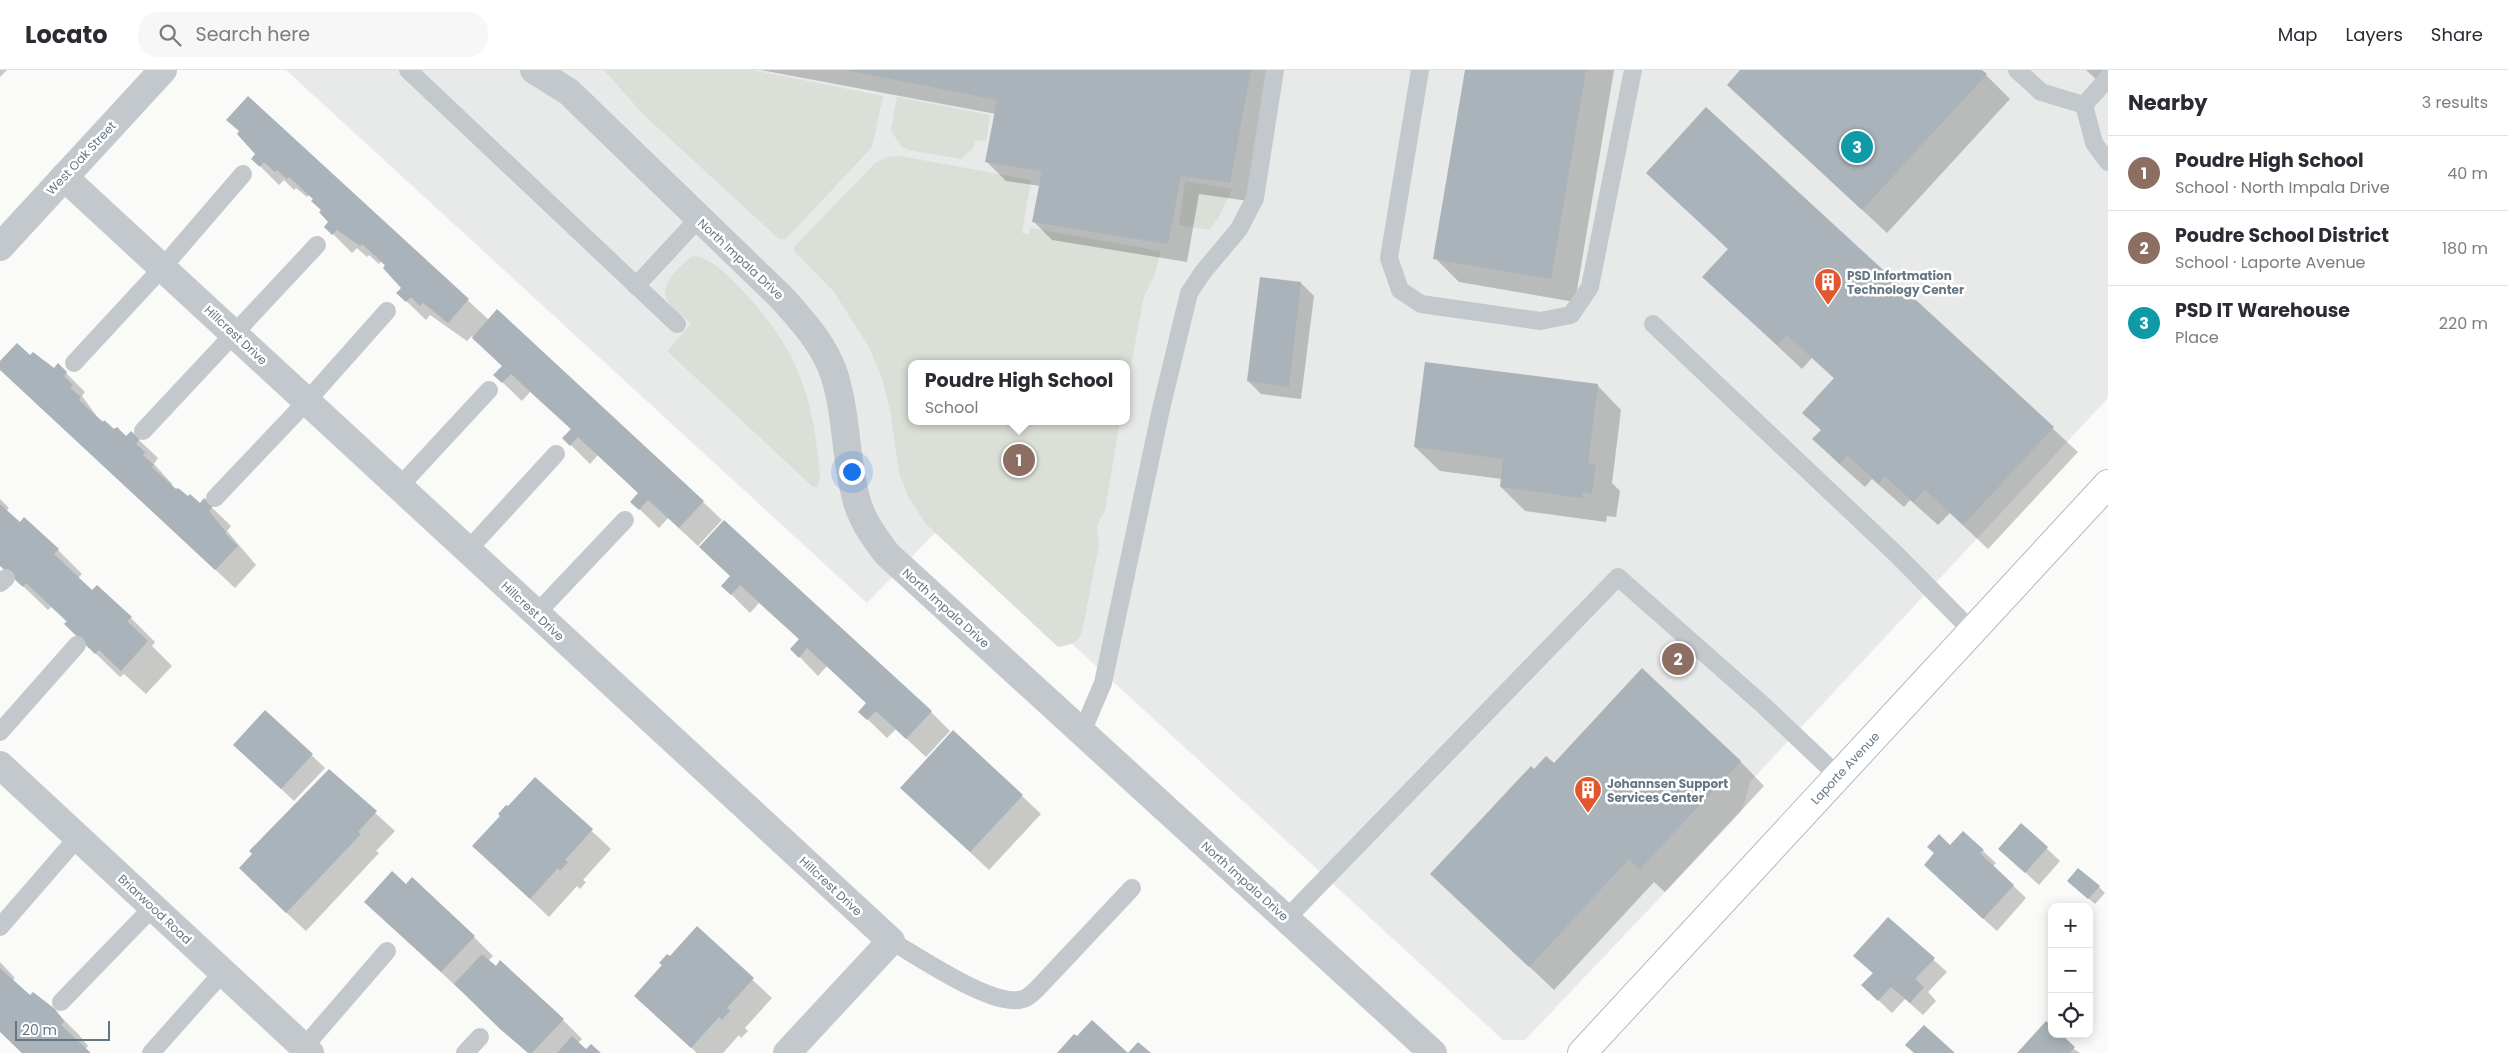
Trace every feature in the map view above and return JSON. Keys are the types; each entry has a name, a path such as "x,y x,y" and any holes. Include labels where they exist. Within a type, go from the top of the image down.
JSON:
{"street":[{"name":"West Oak Street","path":"0,247 163,70"},
{"name":"North Impala Drive","path":"534,70 562,81 698,219 783,299 816,336 834,374 856,498 868,529 887,554 1433,1053"},
{"name":"Hillcrest Drive","path":"64,177 891,940"},
{"name":"Laporte Avenue","path":"1582,1053 2108,484"},
{"name":"Briarwood Road","path":"0,765 307,1050"},
{"path":"787,1053 891,940"}],"lane":[{"path":"408,70 677,324"},
{"path":"1082,732 1103,683 1161,409 1189,293 1203,272 1238,229 1255,198 1274,70"},
{"path":"1420,70 1390,258 1400,290 1421,304 1540,322 1571,315 1590,287 1633,70"},
{"path":"2017,70 2041,92 2084,105"},
{"path":"2084,105 2108,78"},
{"path":"2084,105 2094,143 2108,162"},
{"path":"74,363 162,268 243,174"},
{"path":"636,286 698,219"},
{"path":"143,431 317,245"},
{"path":"216,498 307,401 387,311"},
{"path":"1653,324 1897,555 1972,631"},
{"path":"399,487 489,390"},
{"path":"468,550 556,454"},
{"path":"536,614 625,520"},
{"path":"1287,918 1618,577 1762,704 1838,776"},
{"path":"0,732 77,645"},
{"path":"0,927 78,837"},
{"path":"891,940 958,980 998,1000 1023,999 1036,990 1132,888"},
{"path":"61,1002 153,907"},
{"path":"307,1050 387,950"},
{"path":"151,1053 223,972"},
{"path":"465,1053 480,1037"}],"shaded area":[{"path":"286,70 2108,70 2108,398 1750,782 1742,811 1525,1040 1503,1040 1070,642 1060,646 935,533 867,603"},
{"path":"604,70 752,70 883,96 872,147 786,239 779,239 643,114"},
{"path":"897,97 990,115 986,141 975,140 974,147 961,159 909,150 902,147 891,131"},
{"path":"900,156 1031,180 1022,233 1029,234 1030,228 1161,251 1154,277 1144,296 1130,371 1130,360 908,360 908,425 1119,425 1105,511 1097,525 1099,545 1082,632 1079,639 1070,644 1058,647 926,524 909,498 899,473 891,415 883,381 869,347 834,292 795,252 794,247 875,163 887,157"},
{"path":"1185,181 1232,189 1219,217 1209,230 1179,225"},
{"path":"693,256 712,263 734,282 759,309 789,352 807,397 813,422 820,478 817,487 813,487 667,351 691,324 668,302 665,292 669,280 678,268"}],"building":[{"path":"845,70 1251,70 1230,183 1181,176 1168,244 1032,222 1042,171 985,162 997,100"},
{"path":"1465,70 1586,70 1551,279 1433,259"},
{"path":"1740,70 1982,70 1987,74 1862,210 1727,85"},
{"path":"248,96 469,299 448,323 423,303 420,306 411,297 406,302 396,293 401,288 383,268 385,265 362,244 360,246 337,230 332,235 324,227 328,222 319,212 321,210 311,201 313,199 289,177 287,179 277,170 275,172 264,162 260,167 251,159 255,154 237,134 239,131 226,120"},
{"name":"PSD Infortmation Technology Center","path":"1706,107 2054,427 1963,525 1925,490 1913,502 1885,476 1879,484 1847,455 1840,464 1812,439 1821,430 1802,413 1834,378 1787,335 1777,345 1702,277 1728,249 1646,173"},
{"path":"1260,277 1301,282 1289,387 1247,381"},
{"path":"497,309 704,501 679,528 648,500 639,510 630,502 638,493 578,437 570,446 562,438 571,429 511,374 502,383 493,375 502,366 472,338"},
{"path":"17,343 30,355 33,352 54,368 58,363 67,372 64,376 73,385 70,388 81,397 79,400 103,422 104,420 114,429 117,427 126,436 131,431 140,439 136,444 145,452 143,455 154,465 152,467 176,489 178,488 188,496 190,494 200,503 204,498 213,506 209,511 225,533 238,546 215,570 0,370 0,361"},
{"path":"1425,362 1598,384 1588,464 1596,465 1592,494 1583,492 1582,498 1500,487 1503,459 1414,447"},
{"path":"0,504 20,522 24,517 59,549 54,554 92,590 97,585 132,617 127,621 148,641 121,671 99,650 95,654 64,624 67,621 26,583 23,587 0,566"},
{"path":"724,520 932,711 906,739 876,711 867,720 858,712 866,703 807,648 799,658 790,649 799,639 740,585 731,595 721,586 730,576 699,547"},
{"name":"Johannsen Support Services Center","path":"1642,668 1741,761 1640,869 1629,859 1529,967 1430,874 1531,766 1534,769 1546,756 1554,763"},
{"path":"265,710 313,754 281,789 233,745"},
{"path":"953,730 1023,795 970,852 900,788"},
{"path":"329,769 377,811 358,832 361,834 286,913 239,868 252,854 249,851"},
{"path":"535,777 593,829 565,860 568,862 560,871 558,868 530,899 472,846 500,816 498,814 506,805 508,806"},
{"path":"2021,823 2048,847 2025,873 1998,849"},
{"path":"1963,831 1984,850 1980,853 2014,885 1983,919 1924,865 1934,853 1927,847 1939,834 1950,845"},
{"path":"2078,868 2100,886 2088,899 2067,881"},
{"path":"392,871 406,884 412,877 475,936 441,972 364,902"},
{"path":"1888,917 1935,958 1915,979 1924,987 1910,1003 1891,987 1878,1001 1861,985 1873,973 1853,956"},
{"path":"697,926 754,978 727,1008 730,1011 722,1020 719,1017 691,1048 634,996 662,965 659,963 667,954 670,956"},
{"path":"482,954 496,966 500,960 564,1019 532,1053 528,1053 500,1029 454,984"},
{"path":"0,968 30,995 33,992 55,1009 64,1021 61,1025 91,1053 22,1053 0,1032"},
{"path":"1092,1020 1128,1053 1057,1053 1074,1034 1077,1036"},
{"path":"2046,1021 2048,1023 2048,1038 2065,1038 2075,1047 2070,1053 2017,1053"},
{"path":"1924,1025 1955,1053 1914,1053 1905,1045"},
{"path":"572,1036 586,1049 591,1044 601,1053 557,1053"},
{"path":"1138,1042 1151,1053 1128,1053"}],"place":[{"name":"PSD IT Warehouse","path":"1857,147"},
{"name":"PSD Infortmation Technology Center","path":"1828,306"},
{"name":"Poudre High School","path":"1019,460"},
{"name":"Poudre School District","path":"1678,659"},
{"name":"Johannsen Support Services Center","path":"1588,814"}]}
